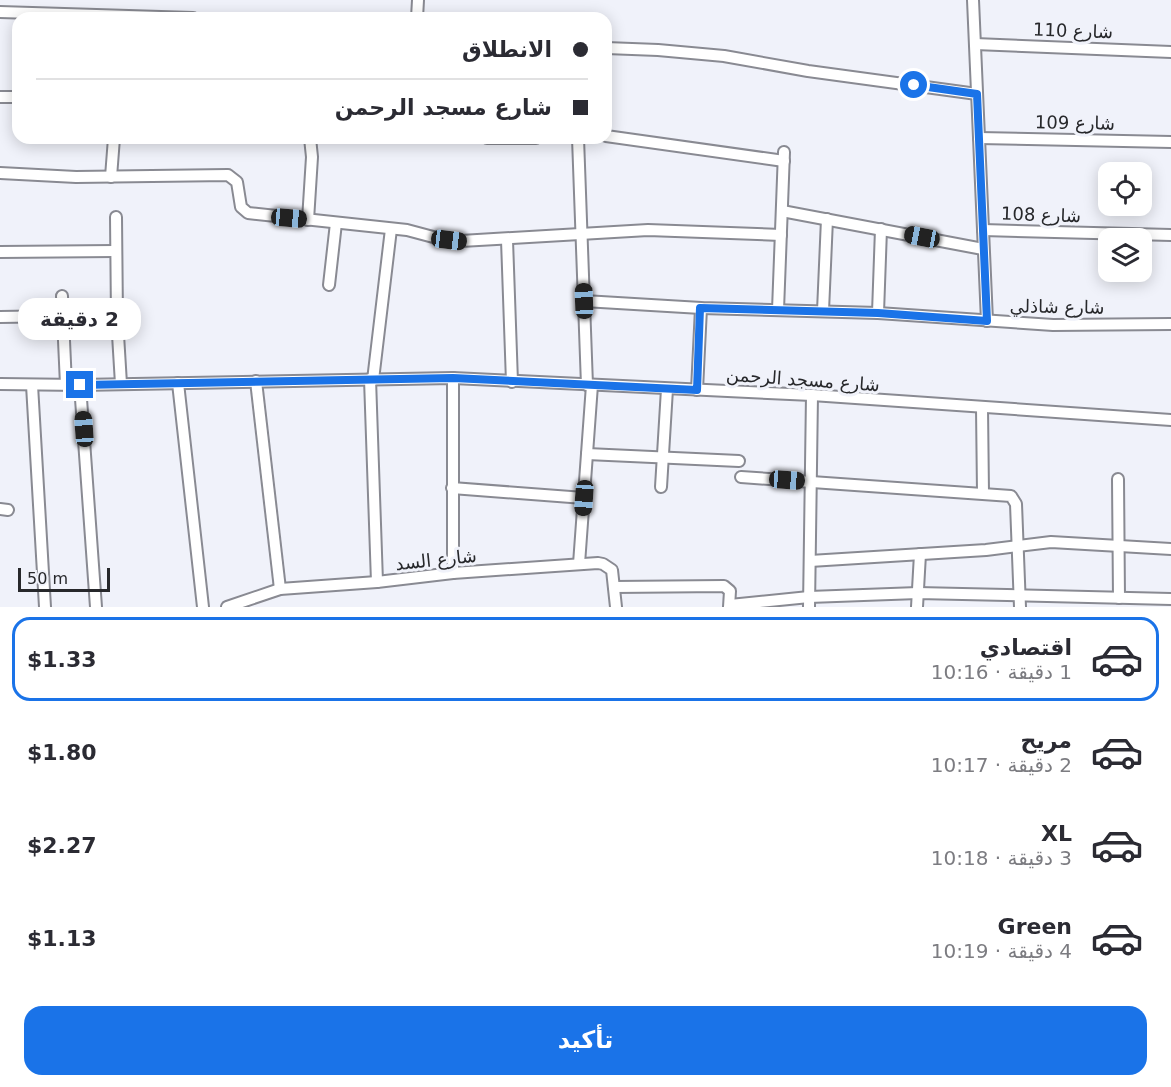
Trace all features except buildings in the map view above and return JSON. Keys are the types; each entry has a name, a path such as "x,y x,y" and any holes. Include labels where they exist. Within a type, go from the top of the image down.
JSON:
{"street":[{"path":"973,0 987,321"},
{"name":"شارع 110","path":"975,44 1171,52"},
{"path":"612,48 724,56 808,71 977,94"},
{"path":"612,137 784,156 778,310"},
{"name":"شارع 109","path":"979,138 1171,142"},
{"path":"111,177 114,144"},
{"path":"308,220 312,157 311,144"},
{"path":"578,144 584,301 590,385 579,564"},
{"path":"0,173 41,177 228,176 237,182 241,207 248,213 391,229 461,241 648,230 781,235"},
{"path":"782,211 984,249"},
{"path":"116,217 115,251 121,384"},
{"path":"823,311 827,219"},
{"path":"329,285 336,223"},
{"path":"377,582 371,379 391,229"},
{"path":"878,313 881,229"},
{"name":"شارع 108","path":"982,230 1171,235"},
{"path":"507,240 512,382"},
{"path":"0,252 115,251"},
{"path":"62,296 66,385"},
{"name":"شارع شاذلي","path":"584,301 700,308 878,313 1053,325 1171,324"},
{"path":"697,390 700,308"},
{"path":"0,317 63,316"},
{"path":"453,378 453,573"},
{"name":"شارع مسجد الرحمن","path":"0,384 80,385 453,378 812,395 1171,420"},
{"path":"256,381 280,589"},
{"path":"178,383 203,607"},
{"path":"32,385 45,607"},
{"path":"80,385 96,607"},
{"path":"661,487 668,389"},
{"path":"809,602 812,395"},
{"path":"982,408 983,493"},
{"path":"587,454 739,461"},
{"path":"741,477 1007,495 1014,499 1020,602"},
{"path":"1118,479 1119,598"},
{"path":"452,488 584,498"},
{"path":"810,561 998,549 1058,542 1171,549"},
{"path":"917,607 920,554"},
{"name":"شارع السد","path":"227,607 280,589 377,582 453,573 598,563 608,566 613,575 616,607"},
{"path":"614,587 724,586 730,591 729,606 918,593 1020,602 1119,598 1171,599"}],"route":[{"path":"80,385 453,378 697,390 700,308 878,313 987,321 977,94 914,85"}]}
